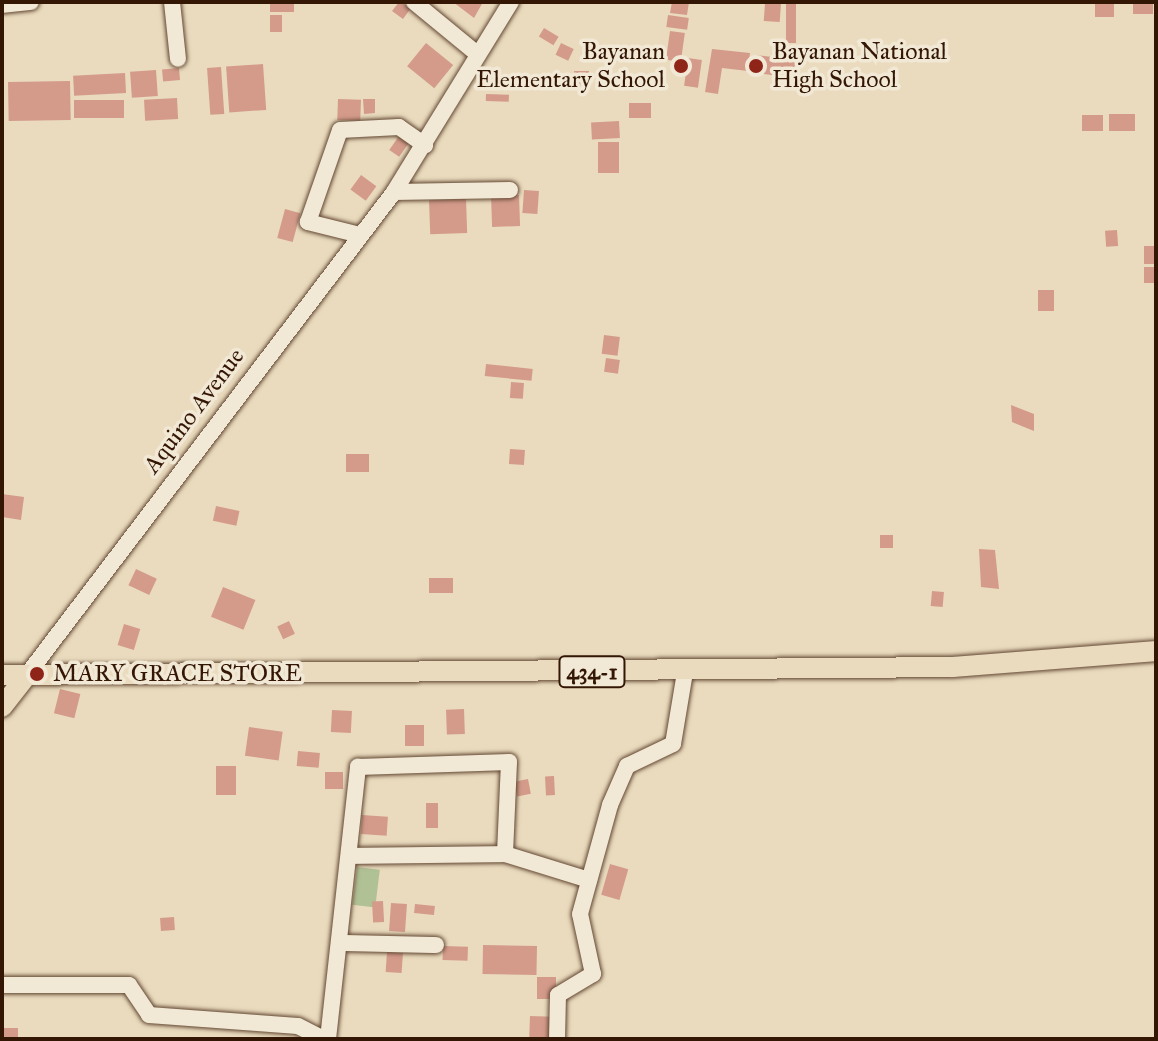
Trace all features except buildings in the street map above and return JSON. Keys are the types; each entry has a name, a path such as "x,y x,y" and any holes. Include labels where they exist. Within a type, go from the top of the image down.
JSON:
{"main road":[{"name":"434-1","path":"2,675 685,672 1003,666 1156,651"},
{"name":"Aquino Avenue","path":"2,707 27,675"}],"street":[{"path":"3,4 31,2"},
{"path":"172,2 178,59"},
{"path":"414,2 476,53"},
{"name":"Aquino Avenue","path":"27,675 394,192 425,145 476,53 511,2"},
{"path":"360,235 308,222 340,130 399,127 425,145"},
{"path":"394,192 510,190"},
{"path":"557,1039 558,995 593,974 595,965 580,914 627,766 673,744 685,672"},
{"path":"2,985 129,985 149,1015 298,1026 325,1039 342,943 358,767 509,762 505,854"},
{"path":"352,856 505,854 589,880"},
{"path":"342,943 436,945"}],"green space":[{"path":"357,867 380,870 375,908 352,905"}],"place":[{"name":"Bayanan Elementary School","path":"681,66"},
{"name":"Bayanan National High School","path":"756,66"},
{"name":"MARY GRACE STORE","path":"37,674"}]}
